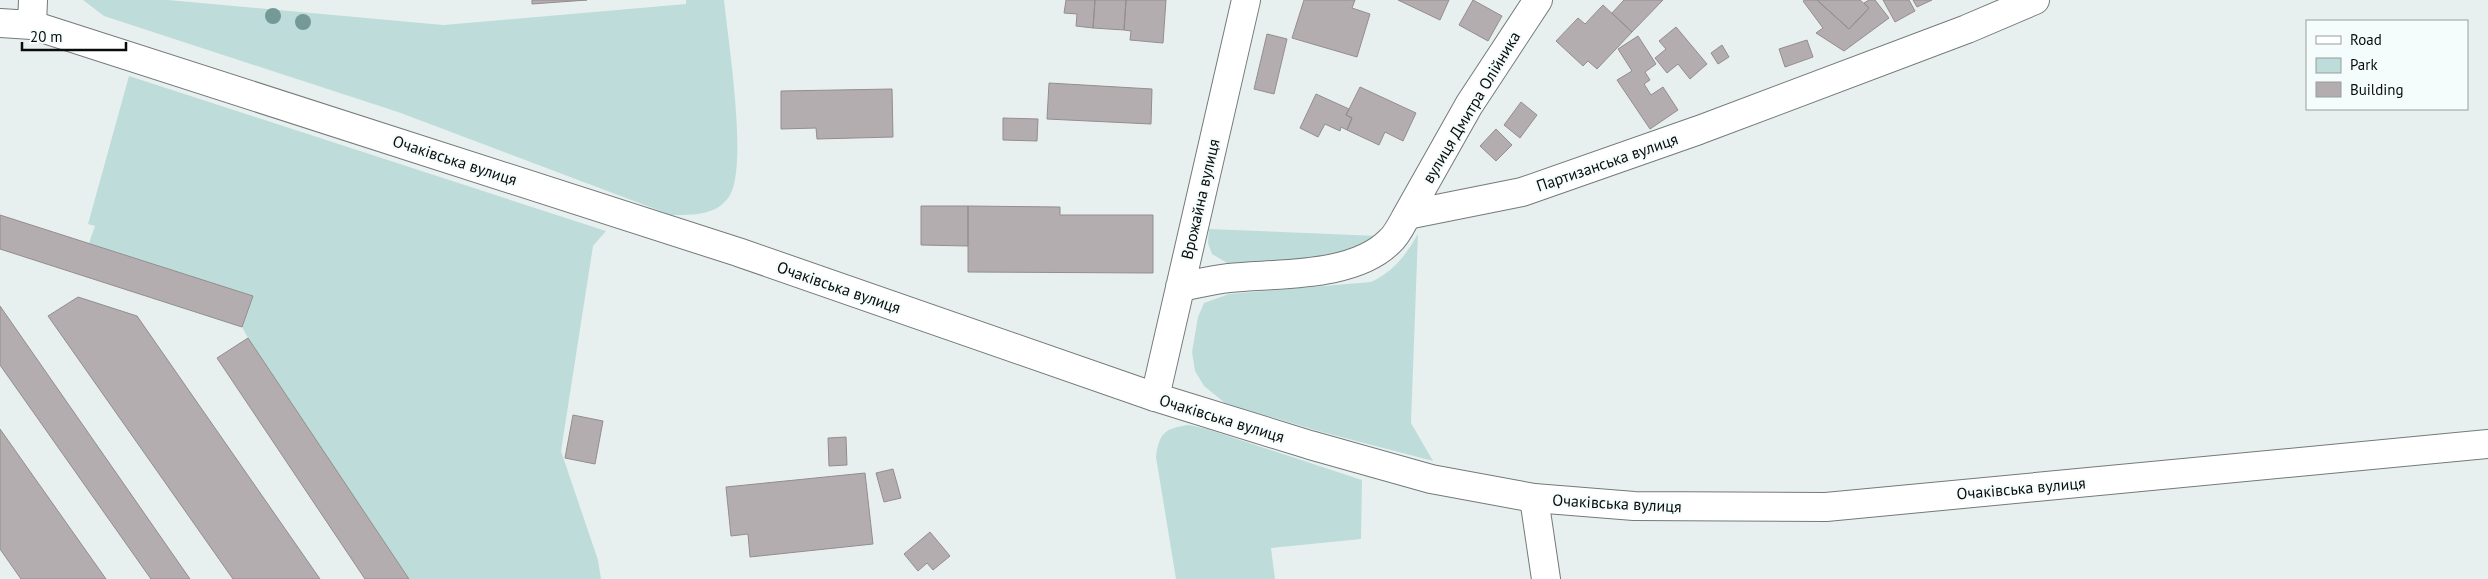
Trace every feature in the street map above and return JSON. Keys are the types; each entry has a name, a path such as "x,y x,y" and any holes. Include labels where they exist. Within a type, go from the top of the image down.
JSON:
{"street":[{"name":"Врожайна вулиця","path":"1155,397 1246,0"},
{"name":"вулиця Дмитра Олійника","path":"1407,216 1469,105 1538,0"},
{"name":"Партизанська вулиця","path":"1407,216 1522,192 1700,130 1967,29 2035,0"},
{"name":"Очаківська вулиця","path":"0,23 32,13 728,249 1155,397 1310,445 1431,479 1534,498 1634,506 1826,507 2488,444"},
{"path":"1180,287 1228,278 1298,273 1354,262 1374,253 1391,241 1407,216"},
{"path":"1534,498 1546,579"}],"green space":[{"path":"83,0 168,0 443,25 686,4 686,0 724,0 737,130 735,179 730,195 725,202 712,211 687,215 671,215 398,112 104,16"},
{"path":"129,76 606,231 593,246 561,451 598,560 601,579 409,579 248,338 242,327 252,296 89,243 95,226 88,224"},
{"path":"1209,229 1379,236 1349,253 1295,262 1229,264 1212,254 1208,243"},
{"path":"1418,234 1411,423 1433,461 1318,431 1225,403 1204,386 1195,371 1192,352 1198,317 1204,303 1229,294 1371,282 1393,268"},
{"path":"1189,425 1207,429 1362,480 1361,539 1271,548 1275,579 1176,579 1156,457 1159,442 1165,433 1174,428"}],"building":[{"path":"532,0 587,0 532,4"},
{"path":"1066,0 1095,0 1093,28 1076,26 1077,14 1064,13"},
{"path":"1095,0 1126,0 1124,30 1093,28"},
{"path":"1126,0 1166,0 1163,43 1130,40 1131,31 1124,30"},
{"path":"1304,0 1355,0 1352,8 1370,14 1357,57 1292,38"},
{"path":"1398,0 1449,0 1440,20"},
{"path":"1473,0 1502,16 1488,41 1459,25"},
{"path":"1624,0 1663,0 1632,32 1612,13"},
{"path":"1817,0 1849,29 1869,8 1864,3 1869,0 1875,0 1889,18 1844,51 1816,33 1823,28 1803,1"},
{"path":"1817,0 1860,0 1869,8 1849,29"},
{"path":"1883,0 1909,0 1915,11 1895,22"},
{"path":"1913,0 1932,0 1917,7"},
{"path":"1603,5 1632,32 1597,69 1588,61 1583,66 1556,41 1578,18 1585,24"},
{"path":"1676,27 1707,64 1690,79 1678,64 1667,73 1655,58 1666,49 1659,41"},
{"path":"1267,34 1287,39 1274,94 1254,89"},
{"path":"1638,36 1656,64 1645,72 1650,80 1644,84 1651,95 1663,87 1678,110 1650,129 1617,80 1632,71 1618,49"},
{"path":"1807,40 1813,57 1785,67 1779,49"},
{"path":"1722,45 1729,57 1718,64 1711,53"},
{"path":"1049,83 1152,89 1151,124 1047,119"},
{"path":"1360,87 1416,113 1403,141 1385,132 1379,145 1347,130 1352,118 1346,115"},
{"path":"892,89 893,137 817,139 816,128 781,129 781,91"},
{"path":"1316,94 1349,109 1346,115 1352,118 1347,130 1341,127 1340,131 1325,124 1318,137 1300,128"},
{"path":"1521,102 1537,115 1520,138 1504,125"},
{"path":"1003,118 1038,119 1037,141 1003,140"},
{"path":"1496,129 1512,145 1496,161 1480,146"},
{"path":"921,206 968,206 968,246 921,245"},
{"path":"968,206 1060,207 1060,215 1153,215 1153,273 968,272"},
{"path":"0,215 253,296 242,327 0,249"},
{"path":"78,297 137,316 320,579 233,579 48,316"},
{"path":"0,306 190,579 151,579 0,365"},
{"path":"248,338 409,579 365,579 217,358"},
{"path":"573,415 603,421 595,464 565,458"},
{"path":"0,429 106,579 21,579 0,549"},
{"path":"846,437 847,465 829,466 828,438"},
{"path":"893,469 901,498 884,502 876,473"},
{"path":"865,473 873,544 750,557 748,534 731,536 726,487"},
{"path":"930,532 950,556 933,570 927,563 918,571 904,554"}]}
